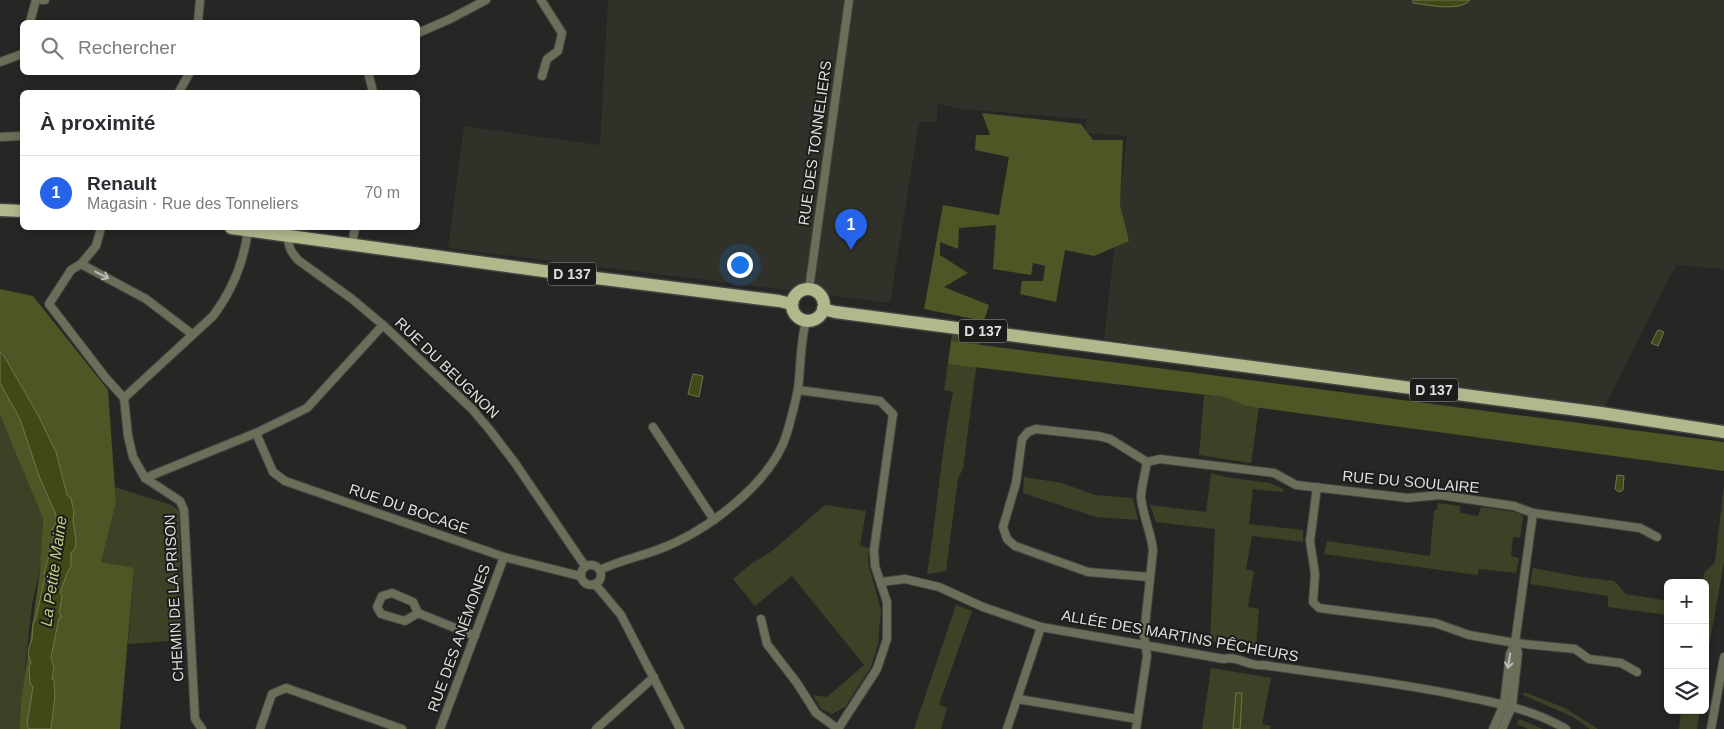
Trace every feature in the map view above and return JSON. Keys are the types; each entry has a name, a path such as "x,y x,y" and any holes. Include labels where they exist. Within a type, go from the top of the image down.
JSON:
{"main road":[{"path":"0,210 20,211"},
{"name":"D 137","path":"248,230 792,304"},
{"path":"809,289 819,293 824,303 824,309 819,317 806,321 797,317 792,304 799,291 809,289"},
{"name":"D 137","path":"824,309 835,312 1591,411 1724,432"}],"street":[{"path":"31,20 36,0"},
{"path":"198,20 200,0"},
{"path":"450,20 478,0"},
{"path":"420,32 450,20 486,0"},
{"path":"541,0 562,33 558,51 548,58 542,76"},
{"name":"RUE DES TONNELIERS","path":"809,289 849,0"},
{"path":"0,62 20,55"},
{"path":"180,90 188,75"},
{"path":"369,75 372,90"},
{"path":"0,137 20,136"},
{"path":"100,230 96,246 81,264 71,270 49,304 105,377 124,398 213,316 224,301 243,258 248,230"},
{"path":"352,244 355,230"},
{"name":"RUE DU BEUGNON","path":"288,236 288,244 298,260 352,299 383,325 472,409 516,463 585,566"},
{"path":"81,264 146,299 192,334"},
{"path":"600,570 615,562 659,550 703,527 725,512 758,482 772,464 786,435 798,390 803,331 806,321"},
{"path":"145,478 256,432 307,408 383,325"},
{"path":"761,619 767,644 797,682 816,713 838,729 877,669 887,639 887,602 876,566 874,550 893,414 880,401 798,390"},
{"name":"CHEMIN DE LA PRISON","path":"124,398 128,436 133,457 145,478 180,501 184,510 195,719 202,729"},
{"path":"653,427 714,520"},
{"path":"1136,729 1147,656 1144,635 1153,550 1151,536 1143,513 1141,496 1146,462 1110,439 1036,428 1028,432 1022,439 1016,483 1003,527 1008,539 1014,546 1088,572 1149,577"},
{"name":"RUE DU BOCAGE","path":"256,432 273,472 286,481 504,557 580,576"},
{"name":"RUE DU SOULAIRE","path":"1146,462 1160,459 1274,473 1296,485 1408,498 1440,495 1514,506 1533,513 1640,528 1657,537"},
{"path":"1317,487 1310,541 1315,574 1313,602 1319,608 1435,623 1469,635 1515,643 1575,649 1589,659 1621,663 1637,672"},
{"path":"1502,729 1518,653 1515,643 1533,513"},
{"name":"RUE DES ANÉMONES","path":"440,729 504,557"},
{"path":"592,564 600,570 600,580 595,584 586,584 580,576 585,566 592,564"},
{"name":"ALLÉE DES MARTINS PÊCHEURS","path":"881,582 905,579 939,587 983,607 1041,627 1224,659 1231,657 1255,666 1263,665 1417,686 1508,705 1552,721 1566,729"},
{"path":"595,584 621,615 680,729"},
{"path":"418,612 405,621 381,614 377,607 382,596 392,593 413,602 418,612 475,636"},
{"path":"1007,729 1041,627"},
{"path":"1711,729 1724,657"},
{"path":"596,729 654,677"},
{"path":"260,729 272,694 286,688 402,729"},
{"path":"1018,699 1137,719"},
{"path":"1493,729 1508,705"}],"shaded area":[{"path":"608,0 1724,0 1724,269 1676,265 1601,413 1448,392 1104,339 1127,136 1087,133 1086,119 961,109 937,103 937,122 919,122 890,303 448,248 464,126 600,145"},
{"path":"982,113 1081,124 1093,140 1123,140 1120,205 1129,241 1094,256 1065,250 1056,302 1020,294 1022,281 1043,281 1045,266 1033,263 1031,275 993,269 996,225 959,228 958,249 940,242 940,255 968,273 944,287 989,305 984,321 924,309 943,205 999,215 1009,157 975,150 976,135 990,135"},
{"path":"0,289 33,296 108,390 116,503 101,562 134,568 120,729 20,729 21,703 40,571 43,519 0,415"},
{"path":"952,334 980,338 963,469 958,478 946,571 927,574 945,437 953,392 944,390"},
{"path":"951,341 1724,442 1724,471 1246,406 1224,397 948,364"},
{"path":"1204,395 1224,397 1246,406 1259,407 1251,463 1199,455"},
{"path":"0,415 43,519 42,535 48,534 32,604 25,669 33,693 29,729 0,729"},
{"path":"1211,473 1225,477 1270,483 1283,489 1283,492 1253,489 1249,524 1303,530 1303,542 1252,536 1246,569 1254,571 1248,607 1259,609 1256,648 1210,641 1215,529 1156,522 1150,505 1206,512"},
{"path":"1024,477 1062,483 1095,495 1133,498 1138,520 1096,517 1023,493"},
{"path":"1724,486 1724,562 1709,646 1709,579 1703,579 1704,573 1715,562"},
{"path":"115,487 171,505 179,510 182,640 128,644 134,569 101,562 116,503"},
{"path":"1438,503 1460,506 1460,513 1478,516 1481,507 1520,513 1523,518 1520,538 1513,537 1511,556 1519,558 1516,573 1479,569 1477,575 1324,554 1327,541 1430,556 1434,510 1437,510"},
{"path":"825,505 866,511 860,546 869,548 868,562 881,610 878,644 871,667 845,707 832,714 821,709 813,695 827,697 864,665 792,576 755,606 733,579 751,564 772,551"},
{"path":"1533,568 1614,581 1626,594 1664,600 1664,614 1608,607 1608,596 1530,584"},
{"path":"956,605 972,611 939,704 947,708 941,729 914,729"},
{"path":"1211,668 1271,678 1262,724 1271,726 1270,729 1202,729"},
{"path":"1524,692 1565,708 1598,729 1590,729 1573,717 1523,695"},
{"path":"1681,714 1699,714 1697,729 1679,729"},
{"path":"1519,719 1543,729 1528,729 1517,724"}],"water":[{"path":"1413,0 1470,0 1465,4 1451,7 1413,3"},
{"path":"1658,330 1664,332 1658,346 1651,343"},
{"name":"La Petite Maine","path":"0,352 38,415 56,452 67,495 71,498 74,512 75,549 71,553 71,566 60,593 62,596 59,613 62,617 59,618 51,657 54,668 52,679 54,680 55,696 51,729 29,729 27,724 33,687 30,683 29,667 31,663 28,654 32,640 33,624 45,578 44,574 54,536 52,529 56,523 56,515 39,476 20,419 0,383"},
{"path":"693,374 703,376 699,397 688,394"},
{"path":"1617,475 1624,476 1623,490 1619,492 1615,489"},
{"path":"1236,693 1242,693 1240,729 1233,729"}],"place":[{"name":"Renault","path":"851,250"}]}
